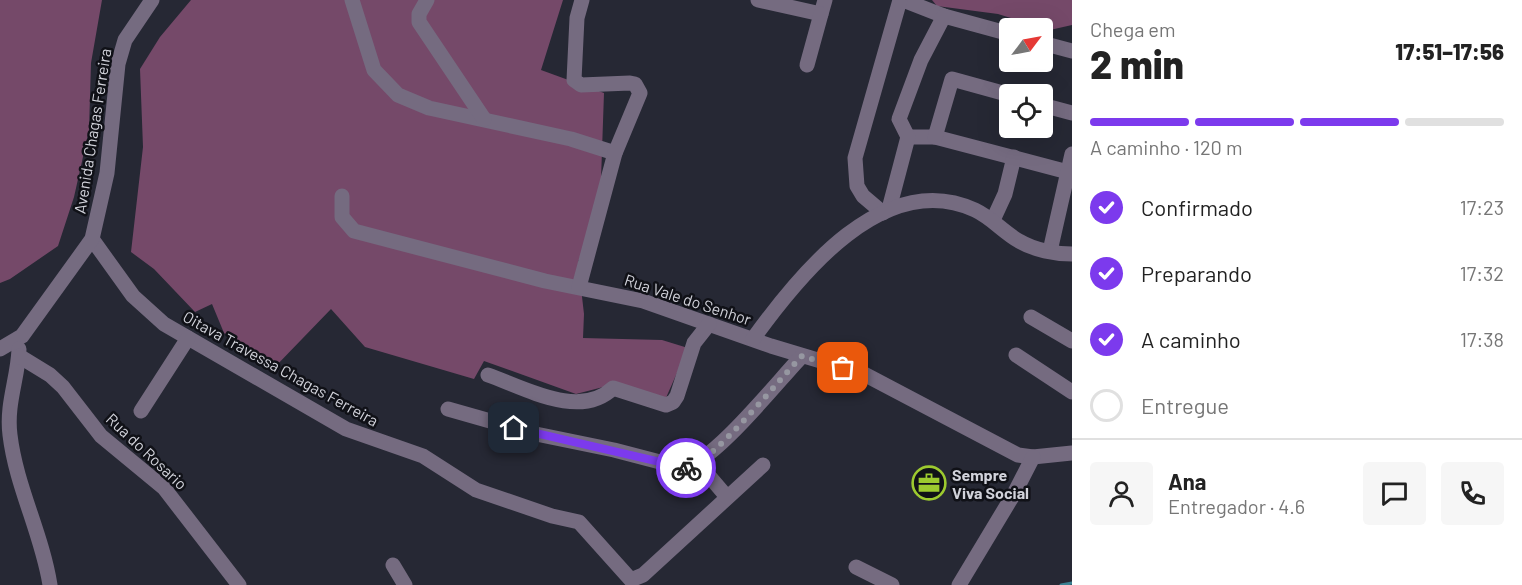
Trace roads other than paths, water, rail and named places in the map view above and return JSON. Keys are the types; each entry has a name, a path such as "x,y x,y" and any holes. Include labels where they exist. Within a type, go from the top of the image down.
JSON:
{"street":[{"name":"Avenida Chagas Ferreira","path":"0,349 22,336 92,239 107,173 118,64 125,40 152,0"},
{"path":"352,0 374,70 398,95 429,108 484,119 615,153"},
{"path":"427,0 419,14 419,22 484,119"},
{"path":"579,287 615,153 640,93 635,84 630,82 581,85 574,80 577,18 582,0"},
{"path":"758,0 823,7 807,65"},
{"path":"886,211 863,196 857,186 855,158 902,0 944,16 999,31"},
{"path":"886,211 908,137 899,119 921,60 944,16"},
{"path":"1053,46 1072,51"},
{"path":"935,137 952,79 999,92"},
{"path":"1053,108 1072,113"},
{"path":"908,137 935,137 1068,172"},
{"path":"1050,251 1072,154"},
{"path":"993,220 1005,194 1014,157"},
{"name":"Rua Vale do Senhor","path":"342,196 342,217 354,231 545,281 643,301 802,356 864,374 1012,453 1033,457"},
{"path":"753,339 800,277 842,240 886,211 916,200 930,200 972,208 993,220 1018,241 1050,251 1072,254"},
{"name":"Oitava Travessa Chagas Ferreira","path":"92,239 144,308 188,338 346,429 423,456 476,490 545,514 579,522 631,580 643,575 763,465"},
{"path":"1031,317 1072,341"},
{"path":"488,375 570,403 603,398 613,388 666,405 673,402 677,396 694,343 709,324"},
{"path":"22,336 4,404 15,464 50,585"},
{"path":"141,411 188,338"},
{"path":"1016,355 1072,392"},
{"name":"Rua do Rosario","path":"18,356 50,375 63,387 101,436 164,488 239,585"},
{"path":"448,409 536,434 614,450 675,466 695,465 719,445 802,356"},
{"path":"959,585 1008,504 1033,457 1072,453"},
{"path":"695,465 727,497"},
{"path":"393,565 405,585"},
{"path":"855,567 892,585"}],"waterway":[{"path":"1061,585 1072,583"}],"place":[{"name":"Sempre Viva Social","path":"929,483"}]}
